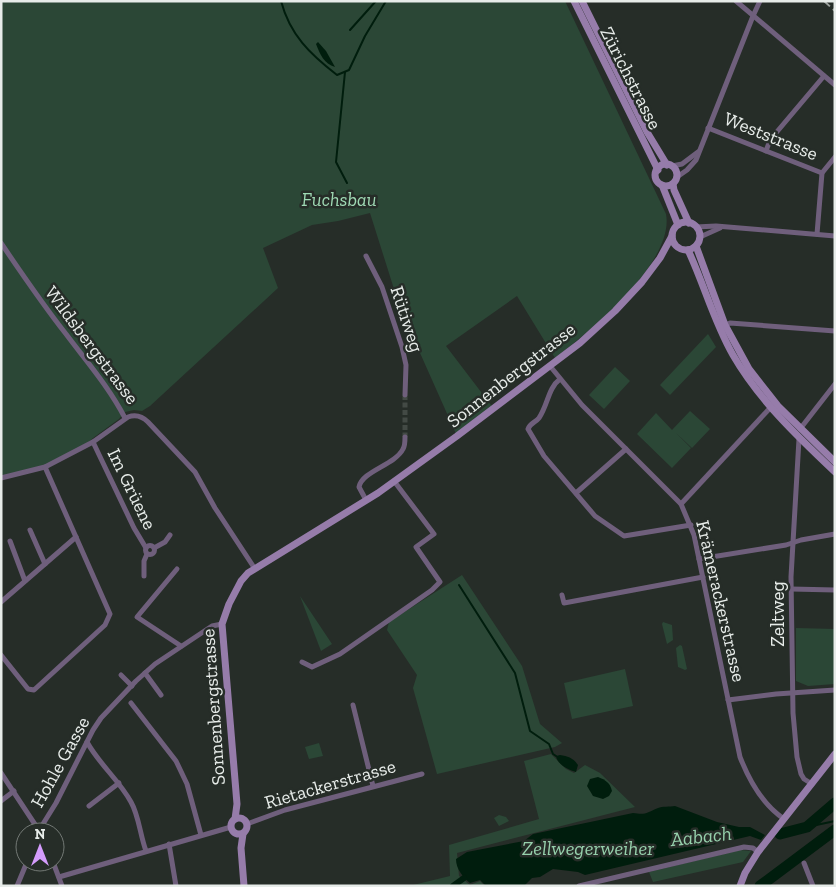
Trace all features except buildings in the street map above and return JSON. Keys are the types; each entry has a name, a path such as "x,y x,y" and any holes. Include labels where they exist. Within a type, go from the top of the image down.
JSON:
{"main road":[{"name":"Zürichstrasse","path":"574,1 658,170"},
{"name":"Zürichstrasse","path":"582,1 647,132 669,166"},
{"path":"669,166 676,170 675,180 692,225 700,237 696,246 688,250 678,248 672,236 678,225 662,185 656,178 658,170 669,166"},
{"path":"662,185 668,186 675,180"},
{"path":"678,225 692,225"},
{"name":"Sonnenbergstrasse","path":"238,819 222,624 225,613 241,581 255,569 394,482 580,343 615,311 660,258 672,236"},
{"path":"696,246 725,325 749,369 778,406 835,462"},
{"name":"Sonnenbergstrasse","path":"660,258 678,248"},
{"path":"688,250 720,330 732,354 751,383 770,408 835,472"},
{"path":"740,886 745,873 758,852 835,754"},
{"path":"239,834 247,829 247,824 238,819 233,822 231,827 239,834 244,886"}],"street":[{"path":"736,1 835,85"},
{"path":"675,180 696,160 760,1"},
{"path":"766,151 770,140 824,76"},
{"name":"Weststrasse","path":"708,128 822,173"},
{"path":"669,166 682,164 698,152"},
{"path":"817,234 822,173 835,157"},
{"path":"692,225 835,236"},
{"path":"700,237 723,228"},
{"name":"Wildsbergstrasse","path":"1,243 47,310 87,362 98,373 116,400 125,418 133,415 144,418 195,472 215,508 255,569"},
{"name":"Rütiweg","path":"366,256 382,287 402,347 406,366 405,395"},
{"path":"725,325 730,323 835,331"},
{"name":"Krämerackerstrasse","path":"550,366 582,405 681,504 691,525 699,559 740,757 748,776 774,812 784,820"},
{"path":"560,379 553,384 546,406 538,419 529,425 528,429 544,456 595,516 624,536 691,525"},
{"path":"800,429 835,384"},
{"path":"681,504 770,408"},
{"path":"1,478 44,467 93,442 125,418"},
{"path":"366,500 359,487 362,480 395,458 403,449 405,438"},
{"name":"Zeltweg","path":"800,439 791,589 794,722 801,774 804,779 812,784"},
{"name":"Im Grüene","path":"93,442 146,550 144,576"},
{"path":"576,493 626,449"},
{"path":"1,654 28,689 34,690 105,625 110,614 44,467"},
{"path":"302,662 312,668 340,654 432,590 440,582 416,547 434,534 394,482"},
{"path":"30,530 45,564"},
{"path":"699,559 835,534"},
{"name":"Im Grüene","path":"146,550 151,546 154,548 165,542 170,535"},
{"path":"1,602 76,537"},
{"path":"10,541 25,581"},
{"path":"177,569 137,618 181,646"},
{"path":"562,595 564,603 703,577"},
{"path":"791,589 835,590"},
{"name":"Hohle Gasse","path":"44,822 86,742 101,718 145,673 212,626 222,624"},
{"path":"145,673 161,695"},
{"path":"121,675 132,686"},
{"path":"728,700 835,690"},
{"path":"131,703 176,761 187,784 201,835"},
{"path":"352,705 373,786"},
{"path":"86,742 119,783 132,804 146,851"},
{"path":"1,773 33,822"},
{"name":"Rietackerstrasse","path":"247,824 285,810 422,774"},
{"path":"89,806 119,783"},
{"path":"1,802 14,791"},
{"path":"59,877 231,827"},
{"path":"169,844 176,886"},
{"path":"579,886 744,847 753,848 758,852"},
{"path":"804,862 813,886"},
{"path":"17,886 23,872"},
{"path":"57,872 62,886"}],"green space":[{"name":"Fuchsbau","path":"1,1 565,1 666,214 665,233 657,253 644,274 627,294 588,331 555,358 517,296 446,346 494,409 457,436 400,308 370,213 312,225 263,248 278,288 150,406 142,411 125,412 80,450 45,467 1,478"},
{"path":"708,334 716,347 670,395 660,385"},
{"path":"615,367 630,381 604,409 589,395"},
{"path":"690,411 710,429 692,448 676,433 691,448 672,468 637,434 656,413 672,430"},
{"path":"462,575 522,666 540,724 562,743 555,747 437,774 413,688 417,675 387,630 389,622"},
{"path":"300,596 332,644 321,651"},
{"path":"663,622 672,625 673,640 667,644 662,624"},
{"path":"796,628 835,629 835,684 808,686 796,681"},
{"path":"680,645 682,646 687,669 685,670 678,667 676,648"},
{"path":"625,669 633,706 572,719 564,683"},
{"path":"319,743 323,756 309,759 305,747"},
{"path":"551,754 566,769 574,773 585,765 600,773 635,807 457,853 459,876 470,885 480,881 485,886 409,886 450,876 449,845 539,819 524,761"},
{"path":"499,815 506,817 509,821 499,826 494,818"},
{"path":"740,850 751,851 743,862 653,882 649,872"}],"water":[{"path":"318,42 326,51 335,67 328,64 323,58 316,44"},
{"path":"560,755 570,758 578,765 576,772 561,764 556,756"},
{"path":"598,777 607,782 612,791 609,796 603,799 593,796 587,786 590,779"},
{"name":"Zellwegerweiher","path":"675,806 717,822 739,827 750,827 765,835 761,840 750,836 585,875 578,872 553,869 540,877 532,878 524,886 486,886 480,880 470,883 457,866 456,859 467,852 524,841 533,834 633,813 646,813 662,807"}],"waterway":[{"path":"281,1 290,24 302,43 337,75 349,70 365,36 386,1"},
{"path":"350,30 376,1"},
{"path":"345,72 336,162 347,183"},
{"path":"459,585 515,673 530,731 549,744 553,754 556,756"},
{"name":"Aabach","path":"780,834 807,827 835,803"},
{"name":"Aabach","path":"807,827 835,821"},
{"name":"Aabach","path":"760,886 835,830"},
{"path":"453,886 464,878"}],"tunnel":[{"path":"405,395 405,437"}],"railway":[{"path":"824,1 835,11"}]}
